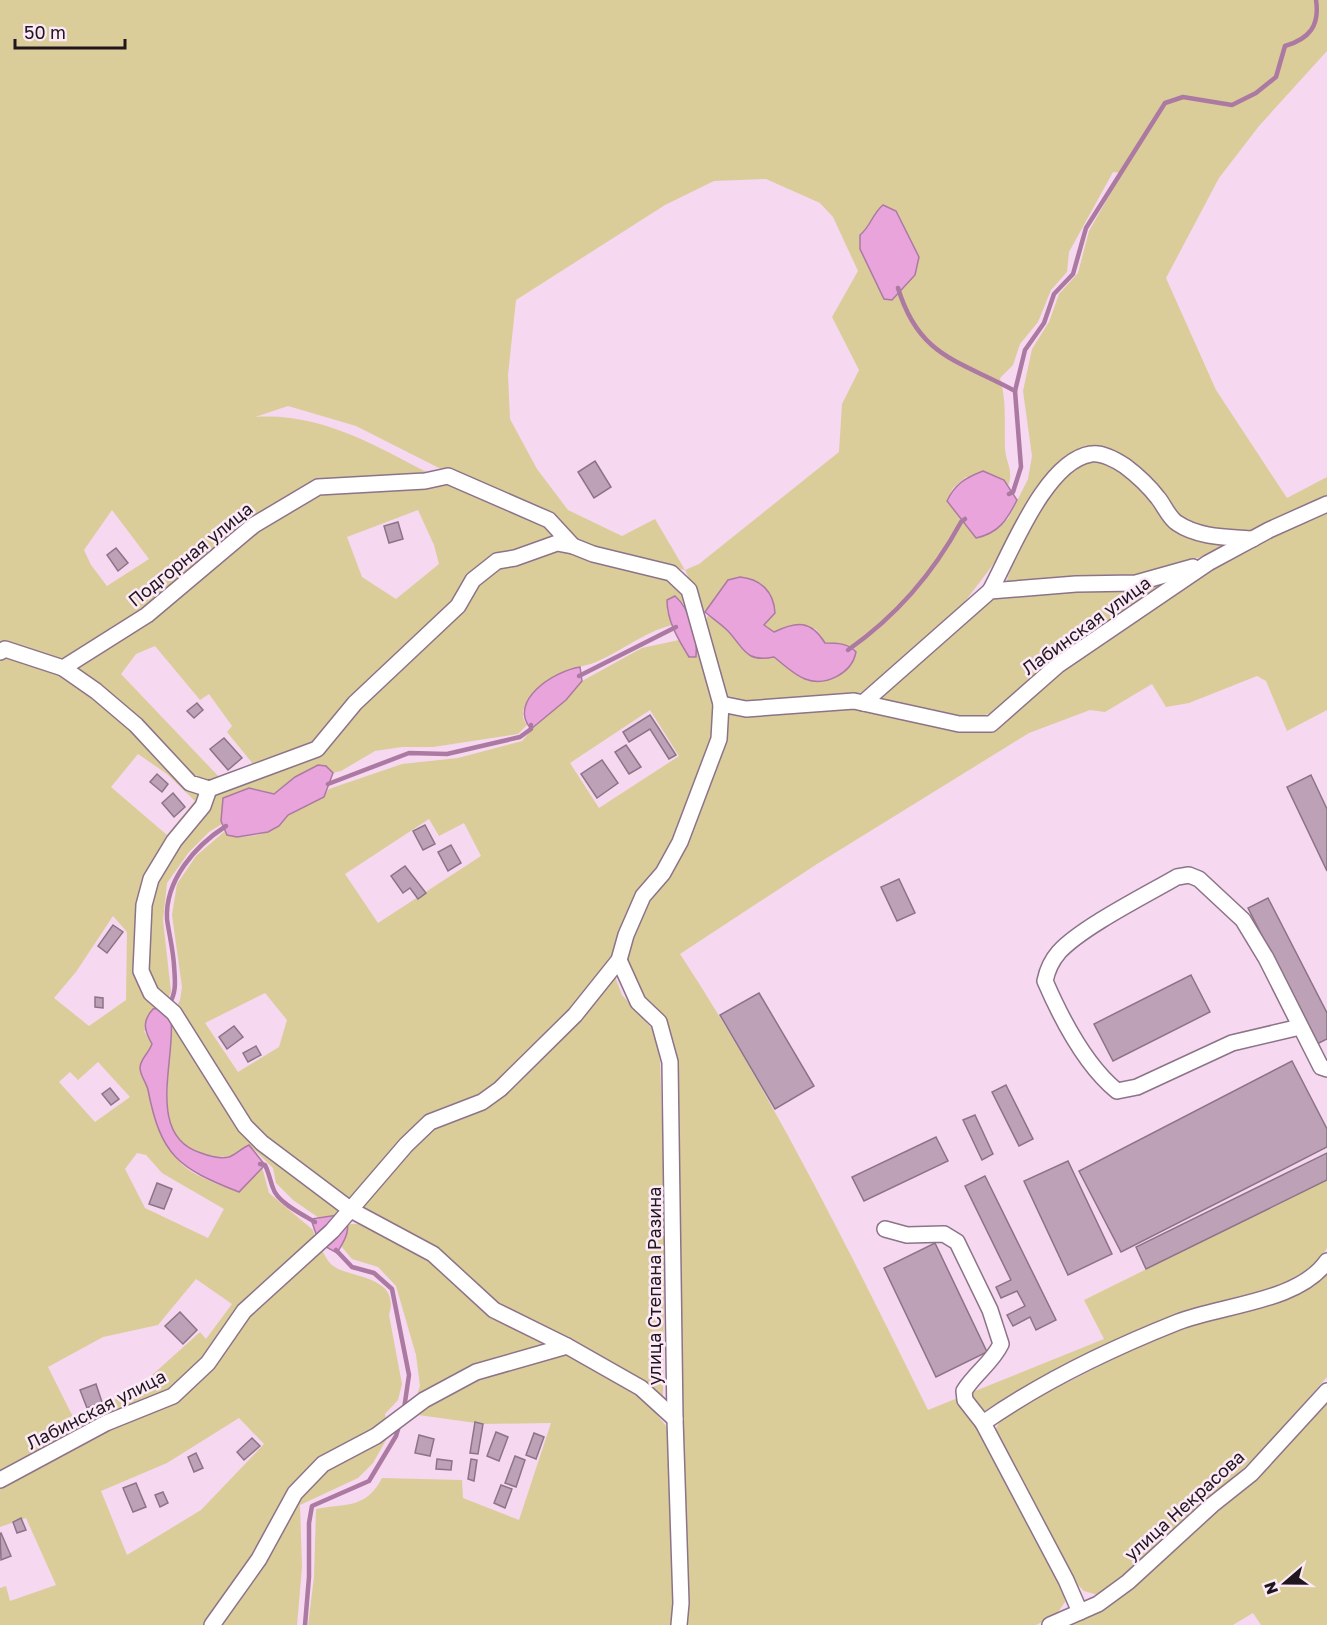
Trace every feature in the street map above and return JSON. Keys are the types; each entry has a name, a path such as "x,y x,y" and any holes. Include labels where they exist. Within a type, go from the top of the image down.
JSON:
{"street":[{"path":"863,703 990,591 1017,535 1045,488 1068,466 1090,453 1102,455 1123,465 1147,484 1175,522 1198,533 1253,539"},
{"name":"Подгорная улица","path":"63,668 147,615 254,525 318,487 425,481 448,476 549,520 573,546"},
{"name":"Лабинская улица","path":"0,1480 106,1423 173,1396 208,1363 244,1311 332,1231 406,1145 430,1122 482,1102 500,1089 575,1015 618,960 643,896 663,873 680,842 719,739 721,704 746,709 795,703 863,703 959,724 991,724 1058,664 1208,563 1327,504"},
{"path":"2,649 63,668 96,691 136,725 190,783 209,789 317,750 355,703 458,606 473,580 497,561 515,558 557,543 573,546 593,555 671,573 689,590 721,704"},
{"path":"990,591 1076,584 1136,583 1208,563"},
{"path":"209,789 203,806 174,841 151,879 144,904 141,971 151,993 174,1013 245,1126 262,1143 351,1210 433,1254 494,1310 567,1346 641,1388 675,1419"},
{"path":"1300,1028 1232,1043 1137,1087 1117,1091 1106,1082 1082,1049 1045,981 1048,969 1059,952 1083,933 1177,877 1189,875 1198,879 1243,920 1266,958 1321,1067 1327,1069"},
{"name":"улица Степана Разина","path":"618,960 638,1002 659,1022 670,1062 675,1419 681,1603 679,1625"},
{"path":"885,1229 907,1235 944,1234 957,1242 990,1310 1001,1344 995,1358 972,1377 964,1390 965,1400 983,1423 1066,1580 1080,1612"},
{"path":"983,1423 1029,1391 1180,1321 1278,1295 1321,1270 1327,1261"},
{"path":"212,1625 259,1559 296,1493 323,1464 376,1436 424,1400 476,1372 567,1346"},
{"name":"улица Некрасова","path":"1050,1625 1098,1604 1128,1582 1212,1505 1251,1474 1327,1391"}],"shaded area":[{"path":"0,0 1327,0 1327,51 1259,126 1219,178 1166,278 1216,390 1287,498 1327,477 1327,499 1253,530 1223,532 1178,520 1151,481 1090,448 1020,516 995,562 957,612 871,688 852,696 804,697 760,704 731,702 721,690 706,621 708,615 752,655 765,658 774,657 804,679 852,647 838,643 825,643 816,629 785,627 773,632 719,593 705,612 685,570 582,546 547,513 439,468 356,426 288,406 255,417 303,420 326,426 370,443 434,476 322,482 149,611 66,663 6,646 0,641","holes":["1113,172 1122,173 1089,231 1078,273 1059,294 1049,322 1032,349 1023,391 1032,456 1028,479 1008,519 976,538 947,501 953,488 966,477 1004,480 1008,486 1010,471 1005,449 1004,404 1000,378 1013,365 1020,344 1038,322 1051,290 1067,272 1069,252","766,179 820,203 833,217 858,271 832,317 859,370 842,404 839,452 699,564 685,570 655,519 622,536 568,510 537,469 510,419 508,375 516,300 665,205 714,181","875,212 915,275 884,299 860,249 860,235 870,227","112,510 149,559 107,586 91,565 84,550"]},
{"path":"883,205 896,211 919,257 915,275 892,300 884,299 860,249 860,235"},
{"path":"1097,457 1135,479 1173,526 1232,541 1209,554 1135,579 1006,583 1024,536 1052,488 1074,466"},
{"path":"983,471 1004,480 1017,500 1001,525 991,533 976,538 947,501 961,482"},
{"path":"448,479 547,522 566,540 496,559 454,608 317,747 219,783 188,777 68,668 256,528 316,492","holes":["418,510 434,545 439,564 396,599 362,577 347,537","155,646 200,700 209,694 232,726 227,732 253,764 221,779 121,674 136,654"]},
{"path":"1327,510 1327,710 1287,731 1266,681 1257,676 1189,703 1166,707 1152,684 1105,712 1090,710 1029,733 817,864 680,954 748,1064 811,1178 928,1410 1104,1339 1084,1300 1327,1180 1327,1248 1317,1264 1276,1288 1110,1346 1018,1391 984,1411 977,1428 1063,1586 1065,1602 1056,1615 1036,1625 686,1625 673,1060 641,999 628,960 633,932 648,898 676,865 705,785 728,736 727,709 874,710 933,726 991,730 1060,667 1210,569 1265,538"},
{"path":"557,547 664,576 684,594 685,605 675,596 667,610 672,625 652,632 606,658 565,671 546,682 529,699 524,708 523,716 527,725 518,734 433,747 402,747 375,751 341,771 333,773 326,766 295,777 274,794 261,790 221,821 222,824 209,832 189,852 167,883 163,920 171,992 163,1011 144,1031 152,1044 141,1062 140,1071 148,1089 153,1112 174,1156 192,1172 239,1192 262,1167 269,1193 313,1230 315,1237 208,1360 171,1393 0,1475 0,655 56,667 206,792 321,752 359,703 476,583 500,566","holes":["138,754 167,774 195,801 167,835 111,787","113,916 127,932 126,1000 89,1026 54,998 76,972","98,1062 130,1097 95,1122 59,1082 70,1072 78,1080","137,1153 146,1155 162,1173 224,1209 208,1238 145,1208 125,1169","196,1279 232,1304 206,1339 200,1332 140,1386 75,1421 48,1367 103,1337 158,1325"]},
{"path":"740,577 760,584 772,599 775,613 764,625 774,632 797,625 809,627 820,635 825,643 838,643 853,649 856,652 854,660 844,672 837,676 829,680 813,681 797,675 774,657 757,658 746,653 728,631 705,612 728,580"},
{"path":"1170,581 998,710 968,718 952,717 873,698 984,602 1003,594"},
{"path":"675,596 685,608 692,624 696,641 696,657 689,657 671,623 667,600"},
{"path":"679,640 688,656 696,656 697,647 715,708 713,742 662,866 628,909 616,951 604,971 572,1010 496,1086 472,1100 433,1114 338,1215 319,1218 293,1200 276,1183 273,1168 249,1145 230,1157 211,1156 192,1150 177,1138 171,1128 167,1101 171,1018 180,1000 182,987 172,915 177,884 196,856 225,831 227,835 246,837 272,830 288,815 317,801 329,789 402,764 458,758 522,741 542,718 566,700 582,681 642,648","holes":["650,710 679,756 599,808 570,763","429,819 439,836 464,823 481,856 378,923 345,874","265,993 287,1020 279,1047 238,1072 205,1023"]},
{"path":"580,667 582,681 566,700 531,729 525,718 525,708 529,698 537,689 558,674"},
{"path":"318,765 326,766 333,773 324,797 288,815 279,826 268,832 237,837 227,835 221,821 223,798 249,788 274,794 295,777"},
{"path":"614,974 622,995 654,1031 660,1061 665,1212 663,1398 501,1309 359,1210 432,1126 483,1106"},
{"path":"159,1008 171,1018 167,1094 168,1114 173,1130 184,1144 215,1157 229,1157 249,1145 265,1165 239,1192 187,1167 166,1145 159,1130 140,1068 152,1044 146,1030 147,1018 153,1009"},
{"path":"345,1216 348,1226 337,1253 319,1243 311,1219"},
{"path":"349,1224 365,1224 435,1260 494,1315 640,1393 670,1431 673,1625 308,1625 314,1577 316,1509 346,1505 362,1500 376,1488 382,1478 462,1480 463,1498 519,1520 551,1423 483,1424 411,1414 420,1386 416,1355 396,1286 378,1267 352,1259 341,1246"},
{"path":"321,1249 332,1265 380,1285 387,1292 391,1302 389,1315 402,1384 398,1400 385,1414 389,1435 373,1463 358,1478 300,1505 302,1567 297,1625 0,1625 0,1588 6,1586 10,1601 56,1585 26,1518 0,1527 0,1483 109,1426 176,1398 248,1312","holes":["239,1418 264,1444 201,1510 127,1555 101,1491 167,1463"]},
{"path":"1327,1271 1327,1377 1258,1455 1117,1583 1098,1595 1084,1591 1070,1577 995,1431 1002,1416 1170,1330"},
{"path":"1327,1396 1327,1625 1261,1625 1253,1613 1233,1625 1064,1625 1091,1614 1135,1587"}],"building":[{"path":"595,461 611,487 594,498 578,472"},
{"path":"398,522 403,539 389,543 384,526"},
{"path":"116,548 128,563 118,571 107,555"},
{"path":"197,703 203,710 194,718 187,711"},
{"path":"650,715 676,755 669,759 650,729 629,742 623,732"},
{"path":"224,738 242,758 228,770 210,749"},
{"path":"626,745 641,767 629,774 615,752"},
{"path":"602,760 618,783 597,798 581,774"},
{"path":"157,774 168,784 162,792 150,782"},
{"path":"1311,775 1327,809 1327,871 1287,787"},
{"path":"173,793 185,807 174,817 162,803"},
{"path":"425,825 435,844 423,850 413,831"},
{"path":"451,845 461,863 448,871 438,852"},
{"path":"405,866 426,893 418,899 410,888 403,893 391,876"},
{"path":"899,879 915,913 897,921 881,887"},
{"path":"1268,898 1327,1013 1327,1039 1317,1044 1248,908"},
{"path":"113,925 123,932 107,953 98,946"},
{"path":"1191,975 1210,1012 1113,1061 1094,1024"},
{"path":"759,993 814,1086 775,1109 720,1015"},
{"path":"95,997 103,998 103,1008 95,1007"},
{"path":"234,1026 243,1037 227,1049 219,1037"},
{"path":"256,1046 261,1055 248,1062 243,1053"},
{"path":"1292,1061 1327,1129 1327,1147 1121,1252 1079,1171"},
{"path":"1006,1085 1033,1139 1019,1146 992,1092"},
{"path":"110,1088 119,1099 111,1105 102,1094"},
{"path":"975,1115 993,1154 982,1160 963,1120"},
{"path":"936,1137 948,1161 864,1201 852,1177"},
{"path":"1327,1153 1327,1180 1146,1269 1136,1247"},
{"path":"1068,1161 1112,1254 1068,1275 1024,1181"},
{"path":"985,1176 1056,1320 1036,1330 1030,1317 1013,1326 1007,1315 1025,1306 1017,1291 1001,1298 996,1287 1011,1280 965,1186"},
{"path":"157,1183 172,1189 164,1209 149,1204"},
{"path":"935,1243 987,1352 936,1377 884,1268"},
{"path":"180,1312 197,1330 183,1344 165,1326"},
{"path":"96,1384 102,1402 87,1408 80,1390"},
{"path":"475,1422 483,1424 478,1454 470,1453"},
{"path":"496,1432 508,1437 499,1461 487,1456"},
{"path":"534,1433 544,1437 536,1459 526,1455"},
{"path":"419,1435 434,1439 430,1456 415,1453"},
{"path":"252,1438 260,1446 244,1460 237,1452"},
{"path":"196,1453 203,1468 194,1472 188,1457"},
{"path":"515,1456 525,1460 516,1487 505,1483"},
{"path":"437,1459 452,1461 451,1470 436,1469"},
{"path":"471,1459 477,1460 474,1481 468,1479"},
{"path":"136,1483 146,1507 133,1512 123,1488"},
{"path":"501,1485 512,1489 505,1508 494,1503"},
{"path":"163,1492 168,1503 160,1507 155,1495"},
{"path":"21,1518 26,1530 17,1533 13,1522"},
{"path":"0,1534 11,1556 1,1560"}],"waterway":[{"path":"1009,494 1013,492 1021,467 1015,391 1025,350 1044,323 1054,294 1073,274 1086,228 1165,103 1183,97 1232,105 1256,93 1276,77 1285,46 1301,40 1311,30 1316,17 1316,0"},
{"path":"898,288 917,329 929,343 958,363 1015,391"},
{"path":"848,650 882,623 912,592 926,576 965,519"},
{"path":"579,676 676,627"},
{"path":"328,784 409,753 447,754 520,737 531,729 531,725"},
{"path":"169,1005 175,981 167,919 171,891 184,865 193,854 203,843 226,826"},
{"path":"260,1164 265,1165 275,1193 291,1208 315,1222"},
{"path":"336,1250 352,1267 374,1273 392,1289 409,1375 404,1409"},
{"path":"305,1625 309,1577 309,1523 312,1506 369,1481 396,1436 399,1426"}]}
